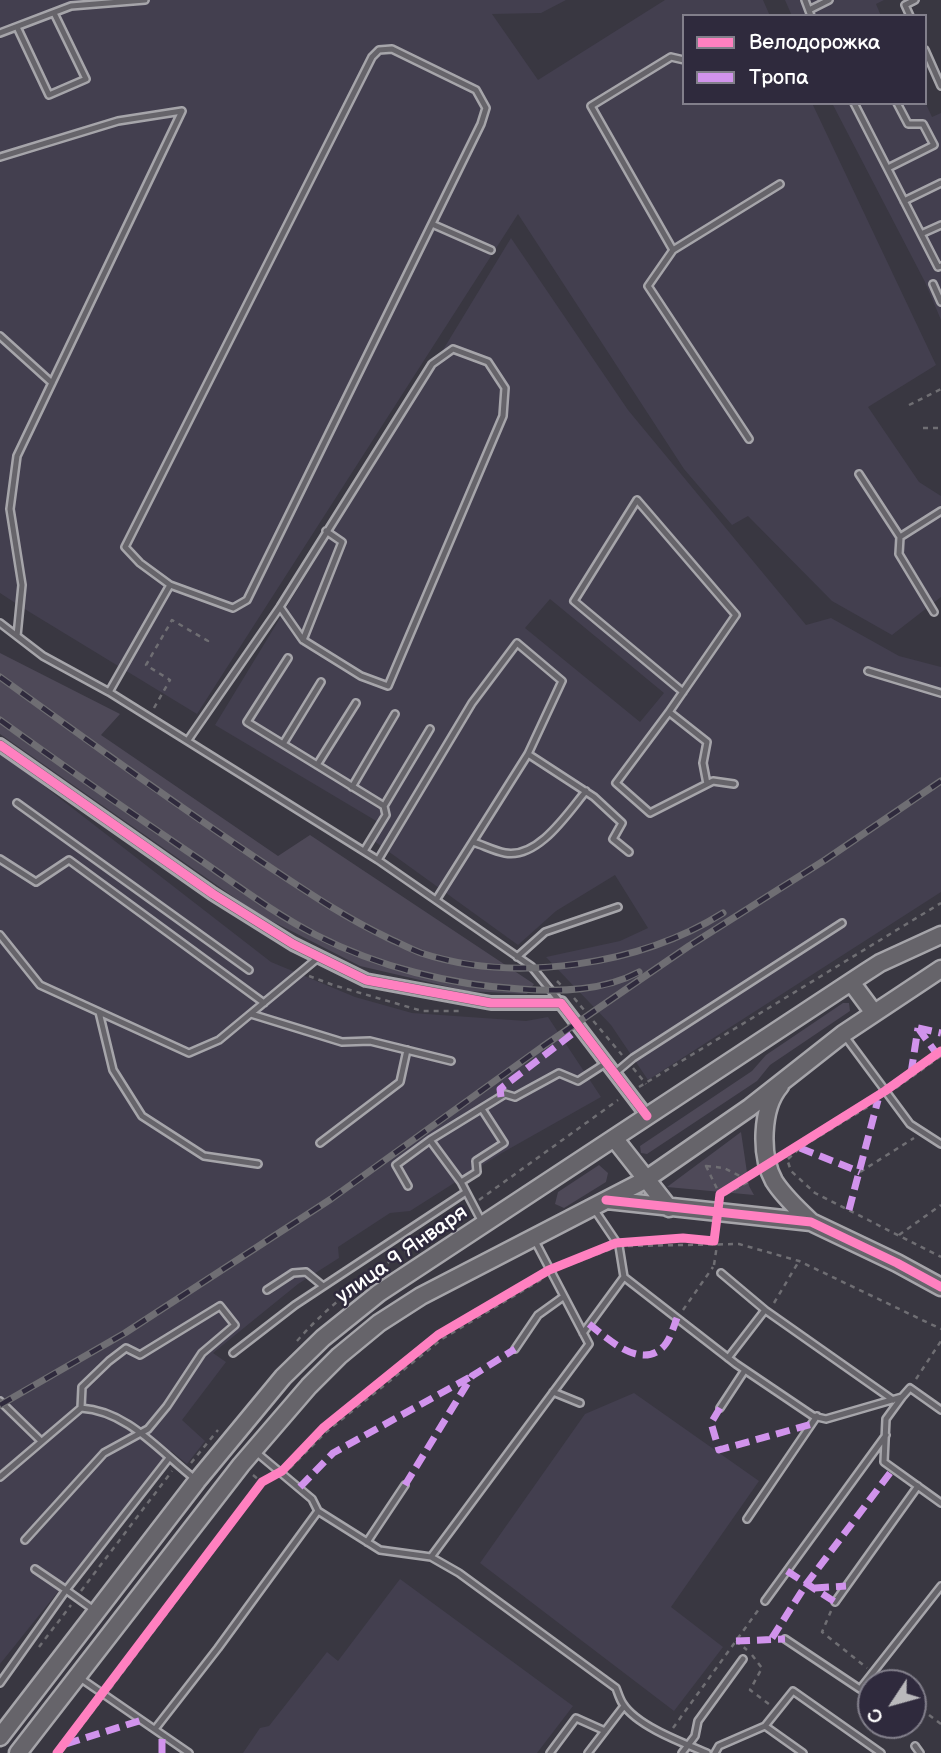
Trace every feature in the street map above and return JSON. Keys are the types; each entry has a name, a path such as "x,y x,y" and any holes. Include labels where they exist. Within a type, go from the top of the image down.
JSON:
{"main road":[{"name":"улица 9 Января","path":"0,1737 197,1481 283,1377 323,1338 379,1293 880,963 941,935"},
{"name":"улица 9 Января","path":"18,1753 254,1450 309,1386 379,1322 421,1296 645,1180 749,1108 843,1034 941,969"},
{"path":"851,982 874,1013"},
{"path":"787,1077 775,1091 768,1115 765,1139 768,1164 779,1187 811,1222"},
{"path":"614,1138 669,1208"},
{"path":"599,1203 718,1211 811,1222 941,1287"},
{"path":"197,1481 216,1497"}],"street":[{"path":"0,745 213,894 293,944 366,980 491,1003 561,1003 647,1116"}],"lane":[{"path":"0,33 54,13 69,3 145,0"},
{"path":"805,0 810,13 829,0"},
{"path":"909,14 905,5 915,0"},
{"path":"17,27 49,95 86,79 54,13"},
{"path":"392,49 475,90 486,108 481,124 247,600 233,608 170,585 140,563 125,547 366,70 379,50 392,49"},
{"path":"927,54 941,86"},
{"path":"673,250 591,106 671,57 682,60"},
{"path":"855,105 938,267 941,266"},
{"path":"888,168 934,145 923,124 908,124 898,105"},
{"path":"0,157 118,121 182,111 17,456 10,509 22,585 17,636"},
{"path":"904,201 941,183"},
{"path":"749,439 648,286 673,250 780,184"},
{"path":"432,224 491,250"},
{"path":"921,234 941,225"},
{"path":"933,284 941,302"},
{"path":"0,336 52,383"},
{"path":"188,740 281,607 432,364 453,349 488,362 505,388 503,416 388,686 361,676 303,640 281,607"},
{"path":"859,474 900,537 899,554 934,612"},
{"path":"683,692 574,601 637,500 736,615 683,692 669,712 616,783 650,813 713,780 734,784"},
{"path":"900,537 941,511"},
{"path":"303,640 342,542 326,531"},
{"path":"109,692 170,585"},
{"path":"0,623 43,656 188,740 378,860 531,967 561,1003"},
{"path":"378,860 472,703 517,643 562,681 528,754 436,900"},
{"path":"288,657 247,722 384,806"},
{"path":"868,671 941,693"},
{"path":"282,744 321,682"},
{"path":"317,765 356,703"},
{"path":"669,712 707,742 703,763 707,784"},
{"path":"352,787 395,714"},
{"path":"364,851 386,815 384,806 430,729"},
{"path":"528,754 586,791 622,823 613,839 629,852"},
{"path":"472,842 505,853 525,853 552,832 586,791"},
{"path":"17,803 248,970"},
{"path":"0,859 36,882 84,852"},
{"path":"69,860 264,1003"},
{"path":"517,957 545,932 618,906"},
{"path":"614,1074 633,1058 842,923"},
{"path":"0,935 40,985 189,1052 219,1040 319,957"},
{"path":"99,1012 113,1070 142,1116 204,1156 258,1164"},
{"path":"251,1014 342,1042 370,1041 451,1061"},
{"path":"843,1034 910,1124 941,1144"},
{"path":"320,1143 400,1082 407,1050"},
{"path":"408,1186 396,1165 430,1140 505,1094 515,1097 559,1073 578,1081 607,1063"},
{"path":"461,1182 477,1172 476,1161 504,1143 482,1108"},
{"path":"430,1140 461,1182 483,1224"},
{"path":"233,1353 295,1305 466,1192"},
{"path":"599,1203 617,1245 624,1276 745,1370 817,1416 827,1419 902,1397"},
{"path":"431,1557 589,1344 534,1238"},
{"path":"267,1290 293,1273 306,1272 323,1286"},
{"path":"721,1273 767,1311 893,1400"},
{"path":"583,1333 624,1276"},
{"path":"515,1349 538,1315 563,1297"},
{"path":"25,1540 104,1453 148,1429 167,1406 202,1353 235,1325 220,1306 140,1355 126,1348 82,1387 81,1408"},
{"path":"728,1358 767,1311"},
{"path":"720,1408 745,1370"},
{"path":"941,1410 910,1388 886,1419 884,1462 941,1503"},
{"path":"553,1392 580,1403"},
{"path":"0,1401 41,1441"},
{"path":"0,1477 81,1408 99,1409 126,1421 197,1481"},
{"path":"747,1519 817,1416"},
{"path":"765,1601 886,1435"},
{"path":"254,1450 312,1499 318,1511 380,1550 431,1557 459,1573 616,1688 624,1706 667,1737 707,1753"},
{"path":"0,1684 66,1590 169,1458"},
{"path":"367,1542 405,1485"},
{"path":"835,1602 918,1486"},
{"path":"155,1729 318,1511"},
{"path":"36,1569 96,1612"},
{"path":"876,1669 941,1586"},
{"path":"785,1639 857,1687"},
{"path":"682,1753 695,1736 698,1721 743,1659"},
{"path":"78,1676 189,1753"},
{"path":"715,1753 719,1746 765,1726 793,1691 881,1753"},
{"path":"588,1753 624,1706"},
{"path":"550,1753 576,1718 605,1731"},
{"path":"765,1726 803,1753"},
{"path":"915,1746 920,1753"}],"path":[{"path":"909,405 941,389"},
{"path":"923,428 941,428"},
{"path":"163,693 170,680 146,665 172,620 208,641 206,644"},
{"path":"646,1084 941,903"},
{"path":"720,1194 768,1164 787,1156 886,1093 941,1053"},
{"path":"860,1172 923,1132"},
{"path":"787,1156 791,1171 815,1193 941,1257"},
{"path":"677,1318 714,1265 720,1194 706,1166 724,1168 745,1178"},
{"path":"899,1235 941,1205"},
{"path":"59,1753 262,1482 283,1472 323,1427 438,1335 550,1272 617,1245 683,1238 739,1244 799,1261 941,1329"},
{"path":"767,1311 799,1261"},
{"path":"714,1265 721,1273"},
{"path":"910,1388 941,1341"},
{"path":"667,1737 765,1601"},
{"path":"835,1602 822,1632 868,1669"},
{"path":"736,1641 757,1659 762,1668 750,1690 777,1711"}],"shaded area":[{"path":"0,0 566,0 541,13 492,14 538,80 665,0 763,0 769,14 682,14 682,105 813,105 936,365 868,407 919,482 941,496 941,597 892,635 832,601 748,516 732,525 684,469 518,214 197,714 0,593"},
{"path":"785,0 884,0 876,4 880,14 791,14"},
{"path":"833,105 926,105 932,117 941,113 941,320 925,282"},
{"path":"511,238 628,410 806,625 831,618 899,656 941,667 941,892 648,1080 611,1025 546,957 620,941 648,928 615,875 556,911 518,945 374,841 383,825 215,725","holes":["550,599 664,693 640,722 525,628"]},
{"path":"0,653 120,714 101,735 278,856 310,835 534,984 527,994 467,991 360,966 258,914 0,734"},
{"path":"0,752 271,962 355,997 412,1013 526,1021 548,1017 601,1097 500,1154 410,1211 390,1213 338,1247 339,1258 298,1284 213,1353 226,1362 182,1420 205,1441 187,1464 171,1451 0,1664"},
{"path":"843,1003 849,1003 850,1011 770,1065 757,1081 647,1154 641,1153 640,1146 752,1071 766,1055"},
{"path":"741,1132 749,1186 754,1195 667,1187"},
{"path":"599,1165 608,1173 606,1182 564,1208 555,1204 558,1192"},
{"path":"634,1393 759,1481 671,1607 723,1647 674,1711 480,1563 585,1414"},
{"path":"400,1579 573,1706 537,1753 243,1753 260,1728 269,1726 327,1652 338,1661"}],"railway":[{"path":"0,677 295,884 355,921 421,953 458,962 497,967 536,968 576,964 616,957 654,946 723,913"},
{"path":"0,720 266,906 316,935 364,956 441,979 535,990 596,987 639,972"},
{"path":"0,1405 125,1333 331,1199 542,1047 689,946 825,860 941,781"}],"marked path":[{"path":"501,1097 500,1089 580,1028"},
{"path":"918,1028 939,1057"},
{"path":"918,1028 941,1033"},
{"path":"911,1073 918,1028"},
{"path":"849,1210 878,1100"},
{"path":"800,1148 860,1172"},
{"path":"589,1324 624,1349 643,1355 653,1354 665,1345 677,1318"},
{"path":"405,1485 472,1376 515,1349"},
{"path":"300,1487 333,1453 472,1376"},
{"path":"720,1408 711,1423 719,1450 812,1424"},
{"path":"772,1638 807,1583 893,1469"},
{"path":"787,1571 835,1602"},
{"path":"815,1588 846,1586"},
{"path":"736,1641 785,1639"},
{"path":"66,1744 142,1720"},
{"path":"162,1734 162,1753"}],"cycle path":[{"path":"0,745 213,894 293,944 366,980 491,1003 561,1003 647,1116"},
{"path":"57,1753 262,1482 282,1471 323,1428 438,1335 549,1270 616,1243 683,1238 714,1241 720,1194 885,1091 941,1051"},
{"path":"606,1200 811,1222 941,1287"}]}
